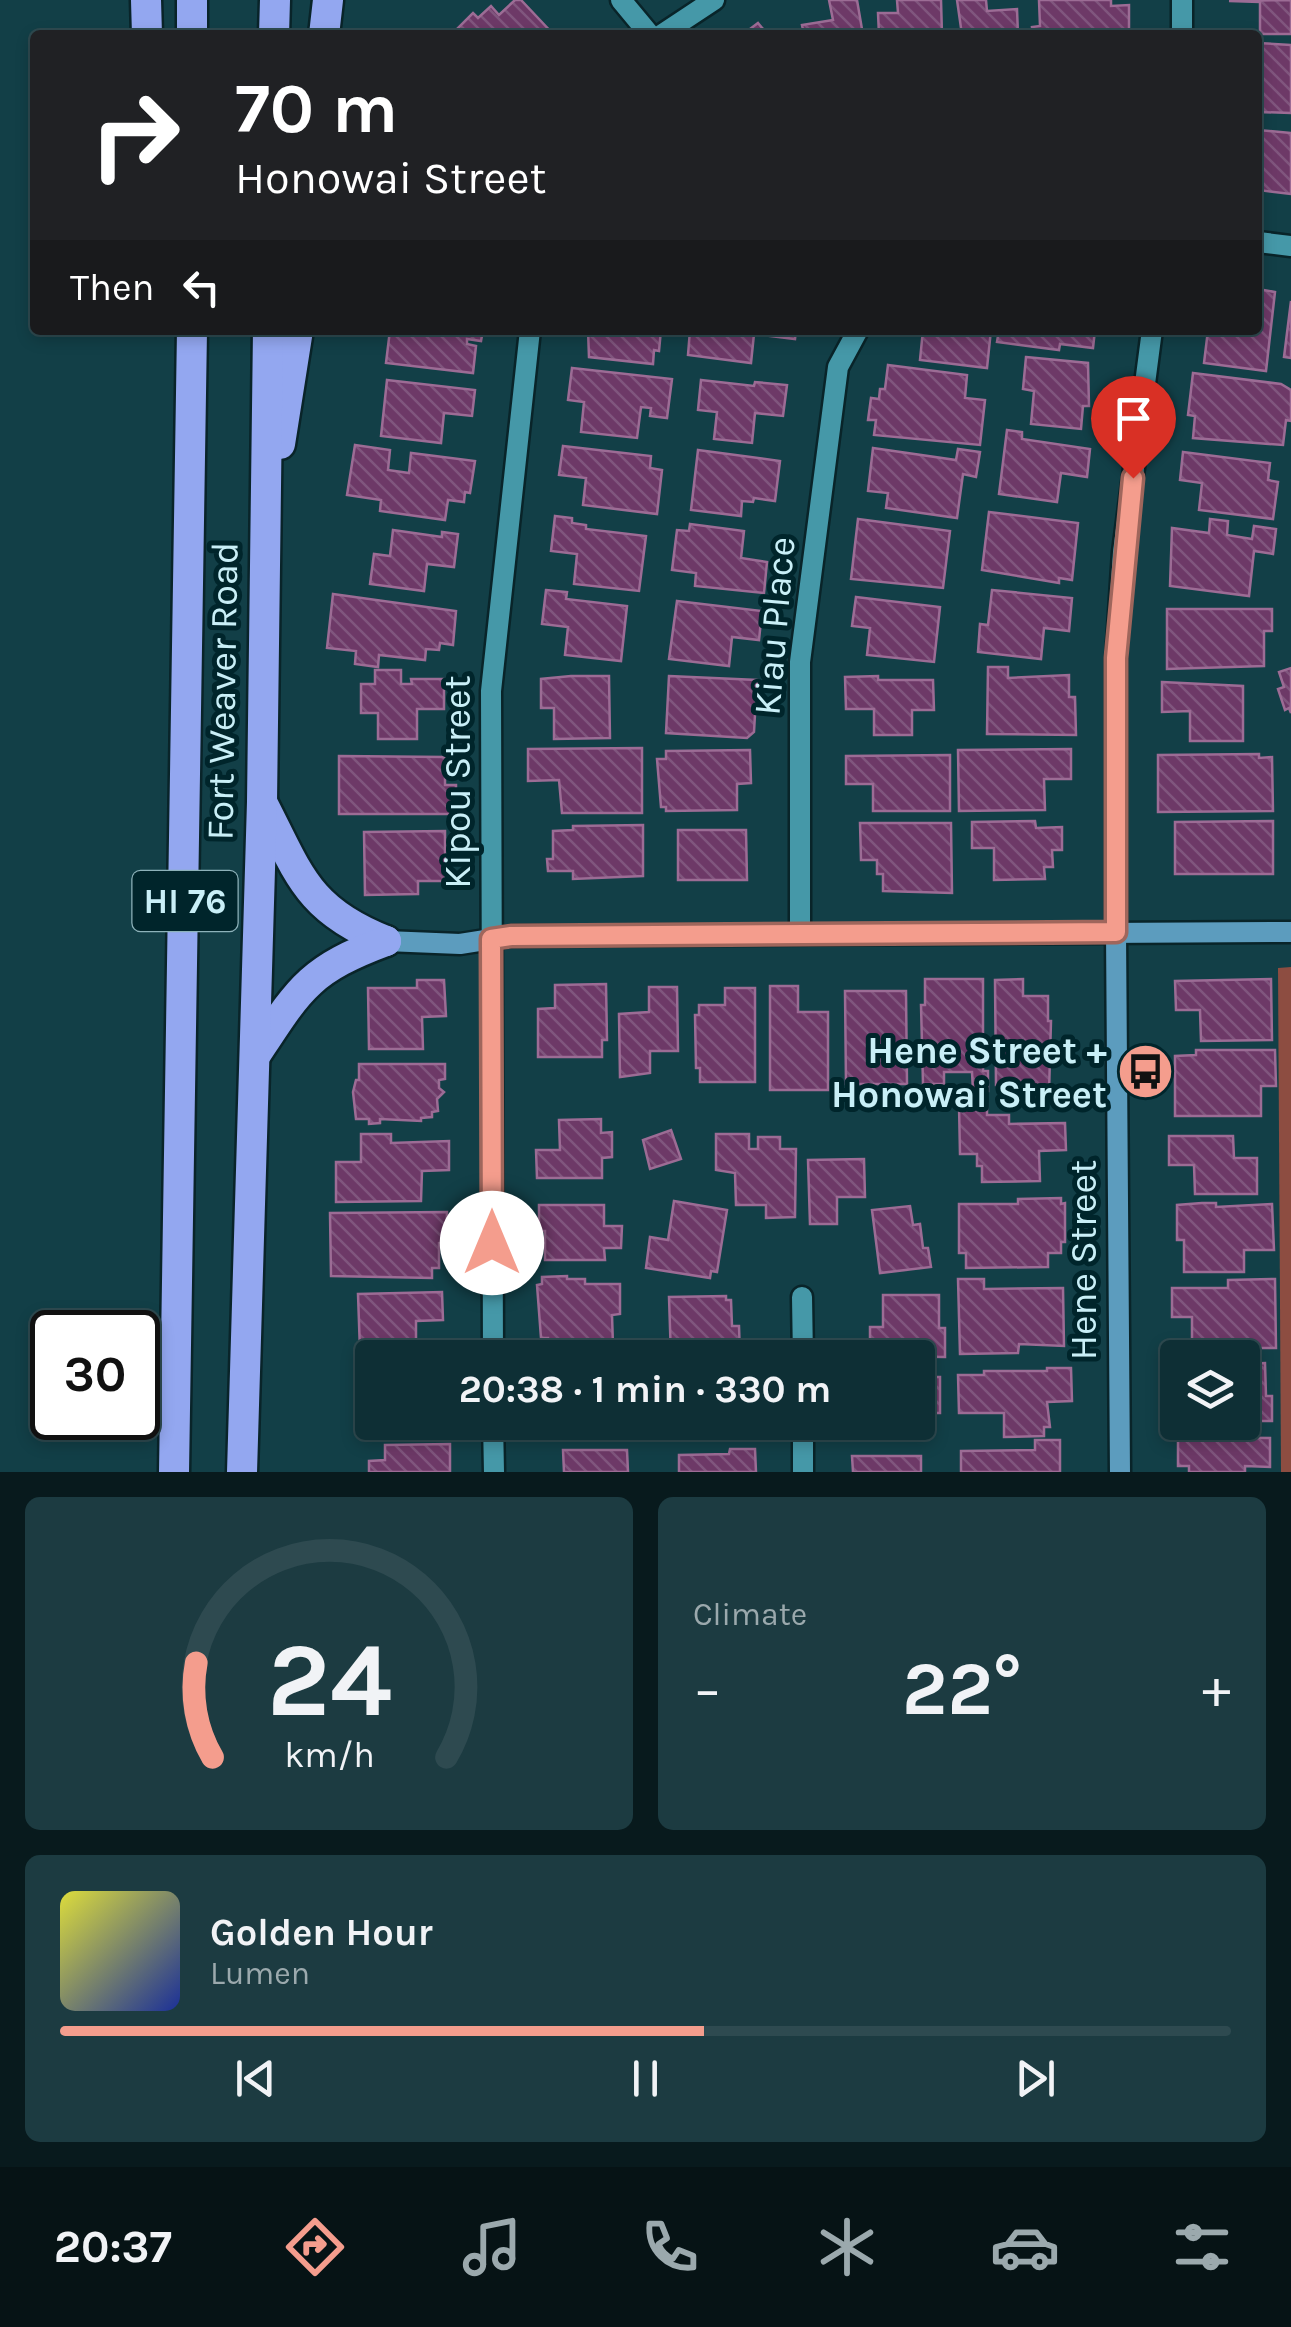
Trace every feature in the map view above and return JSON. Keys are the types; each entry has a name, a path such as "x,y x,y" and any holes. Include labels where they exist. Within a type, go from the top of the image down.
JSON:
{"highway":[{"path":"146,0 147,30"},
{"path":"192,0 192,30"},
{"path":"274,30 275,0"},
{"path":"325,30 328,0"},
{"path":"171,335 192,477"},
{"name":"Fort Weaver Road","path":"174,1472 192,335"},
{"name":"Fort Weaver Road","path":"245,1472 262,802 268,335"},
{"path":"264,531 296,366 298,335"},
{"path":"262,802 309,892 338,919 386,941"},
{"path":"255,1056 295,996 317,973 344,956 386,941"}],"street":[{"path":"621,0 646,30"},
{"path":"669,30 714,0"},
{"path":"1182,0 1182,30"},
{"path":"1262,242 1291,246"},
{"name":"Kipou Street","path":"493,1340 491,691 529,335"},
{"name":"Kiau Place","path":"800,934 800,662 838,367 855,335"},
{"name":"Hene Street","path":"1120,1472 1116,658 1124,552 1151,335"},
{"path":"386,941 460,944 511,936 1291,932"},
{"path":"802,1298 802,1340"},
{"path":"494,1440 494,1472"},
{"path":"803,1440 803,1472"}],"shaded area":[{"path":"1291,967 1291,1472 1281,1472 1278,968"}],"building":[{"path":"515,0 521,0 549,30 458,28 473,13 478,18 491,6 499,15"},
{"path":"829,0 857,0 862,30 803,30 802,25 833,20"},
{"path":"897,0 941,0 942,30 879,30 878,13 898,13"},
{"path":"957,0 986,0 987,11 1017,9 1018,30 961,30"},
{"path":"1039,0 1111,0 1111,6 1129,5 1129,30 1032,30 1040,26"},
{"path":"1291,0 1291,34 1262,34 1260,2 1229,1"},
{"path":"1262,43 1291,45 1291,113 1262,112"},
{"path":"1262,130 1291,133 1291,194 1262,190"},
{"path":"1262,290 1275,292 1266,371 1204,363 1207,335 1262,335"},
{"path":"1291,301 1291,358 1284,357"},
{"path":"389,335 482,335 481,341 467,339 467,344 476,346 473,373 386,363"},
{"path":"588,335 661,335 653,364 589,357"},
{"path":"690,335 754,335 751,363 688,355"},
{"path":"762,335 795,335 795,339"},
{"path":"922,335 990,335 987,368 920,360"},
{"path":"998,335 1094,335 1093,348 1060,344 1059,350 997,342"},
{"path":"1026,357 1088,363 1089,406 1083,406 1081,429 1031,424 1034,391 1023,389"},
{"path":"888,365 967,375 965,398 985,400 980,445 874,435 876,420 868,420 871,398 879,399 880,389 885,389"},
{"path":"572,368 672,379 667,418 650,416 651,408 641,407 637,438 581,432 584,402 568,400"},
{"path":"1193,373 1281,384 1291,390 1291,421 1286,420 1283,445 1193,438 1195,416 1188,415"},
{"path":"387,380 475,390 472,416 444,413 441,443 381,436"},
{"path":"701,380 787,385 783,416 755,413 752,443 714,439 717,412 698,410"},
{"path":"1007,430 1022,432 1022,439 1090,449 1087,477 1061,473 1057,502 999,494"},
{"path":"355,445 390,450 388,470 409,473 411,453 475,461 470,493 465,492 464,502 448,500 445,520 380,511 381,500 347,495"},
{"path":"563,446 651,456 650,468 662,470 657,514 583,505 586,478 559,475"},
{"path":"873,448 956,460 958,449 980,452 976,477 963,474 957,518 886,508 888,493 868,491"},
{"path":"698,450 780,461 775,501 742,501 741,516 691,510"},
{"path":"1183,452 1270,463 1268,480 1278,482 1273,519 1199,510 1202,483 1180,480"},
{"path":"989,512 1078,523 1072,580 1059,578 1059,583 982,570"},
{"path":"555,516 572,518 572,523 586,525 586,529 646,536 639,591 574,584 577,554 551,551"},
{"path":"858,519 950,531 943,588 851,579"},
{"path":"1210,519 1228,521 1227,535 1252,539 1254,526 1276,529 1273,554 1254,551 1249,596 1170,586 1172,528 1209,533"},
{"path":"690,524 744,531 741,558 767,562 764,593 695,586 696,573 672,570 677,530 689,531"},
{"path":"393,530 442,537 442,532 458,534 454,567 427,564 424,591 370,584 374,554 390,556"},
{"path":"546,590 567,592 566,599 627,606 621,661 565,655 568,627 542,624"},
{"path":"992,590 1072,598 1069,631 1044,628 1041,659 978,652 980,624 988,625"},
{"path":"333,594 456,611 453,645 440,643 439,650 426,649 425,660 379,655 378,667 355,664 356,651 327,648"},
{"path":"856,597 940,607 934,662 867,655 870,628 852,626"},
{"path":"677,601 762,611 759,640 732,637 729,666 669,659"},
{"path":"1167,609 1272,609 1272,631 1264,631 1264,666 1167,669"},
{"path":"988,667 1008,667 1008,678 1069,675 1069,697 1075,697 1076,735 987,734"},
{"path":"1291,668 1291,713 1289,708 1285,710 1278,689 1284,687 1279,672"},
{"path":"375,670 401,670 401,684 412,684 411,679 444,679 444,709 417,709 417,739 378,739 378,713 361,713 361,684 375,684"},
{"path":"609,676 610,738 554,739 554,708 541,708 541,679"},
{"path":"669,676 757,680 754,732 747,738 666,733"},
{"path":"878,676 878,680 933,680 934,710 912,710 912,735 874,735 874,709 846,709 845,677"},
{"path":"1162,682 1243,686 1243,741 1190,741 1190,711 1162,712"},
{"path":"642,748 642,813 562,813 559,780 528,781 528,749"},
{"path":"1071,749 1071,779 1044,779 1045,810 959,811 958,750"},
{"path":"750,750 751,783 737,784 737,810 666,811 666,807 661,807 657,759 666,759 666,751"},
{"path":"1259,754 1259,758 1272,757 1273,811 1158,812 1158,755"},
{"path":"950,755 950,811 873,811 873,784 846,784 846,756"},
{"path":"339,756 445,757 445,785 456,785 456,814 339,814"},
{"path":"1035,821 1036,828 1062,827 1062,850 1052,850 1053,867 1044,867 1045,879 994,880 994,848 972,848 972,822"},
{"path":"1273,821 1273,874 1175,874 1175,822"},
{"path":"860,823 951,823 952,893 883,891 883,874 877,874 877,860 861,860"},
{"path":"643,825 643,876 573,879 573,871 548,871 547,859 553,859 553,831 573,830 573,826"},
{"path":"678,830 746,830 747,880 678,880"},
{"path":"445,831 445,881 418,881 418,894 365,895 364,832"},
{"path":"925,979 983,979 983,1071 988,1071 988,1091 973,1091 972,1072 944,1072 944,1084 923,1084 921,1005 925,1005"},
{"path":"1023,979 1023,996 1048,996 1049,1093 1000,1093 1000,1085 996,1085 995,980"},
{"path":"1271,979 1272,1040 1201,1041 1200,1010 1176,1010 1175,981"},
{"path":"417,980 444,980 446,1016 422,1017 423,1049 369,1049 368,988 417,988"},
{"path":"606,984 607,1040 602,1040 602,1057 538,1057 538,1009 555,1008 555,985"},
{"path":"770,986 798,986 798,1012 828,1012 828,1090 770,1090"},
{"path":"649,987 677,987 678,1051 650,1051 650,1073 620,1077 619,1014 649,1012"},
{"path":"725,988 755,988 755,1082 700,1082 695,1015 699,1015 699,1005 725,1005"},
{"path":"845,991 906,991 907,1084 846,1084"},
{"path":"1196,1050 1275,1050 1276,1086 1261,1086 1261,1116 1175,1116 1175,1056 1196,1055"},
{"path":"359,1064 445,1064 445,1079 439,1080 439,1088 444,1092 437,1099 438,1111 421,1121 380,1119 380,1123 369,1124 369,1119 356,1119 353,1092 359,1080"},
{"path":"987,1104 987,1115 1009,1115 1009,1124 1065,1123 1066,1150 1039,1151 1040,1181 982,1182 977,1154 960,1154 959,1105"},
{"path":"601,1119 601,1133 612,1132 612,1157 602,1158 602,1178 537,1178 536,1150 560,1150 559,1120"},
{"path":"671,1130 681,1159 650,1169 643,1140"},
{"path":"361,1134 391,1134 391,1143 449,1141 449,1170 422,1171 421,1201 336,1202 336,1162 361,1162"},
{"path":"716,1134 749,1134 749,1149 758,1149 758,1137 780,1137 780,1149 796,1149 795,1217 766,1218 766,1205 736,1205 735,1173 716,1170"},
{"path":"1169,1136 1233,1136 1234,1158 1257,1158 1257,1194 1195,1194 1194,1165 1169,1165"},
{"path":"864,1159 865,1197 837,1197 837,1224 810,1224 808,1160"},
{"path":"1061,1198 1061,1204 1065,1203 1065,1242 1061,1242 1061,1253 1048,1253 1048,1267 966,1268 966,1253 959,1253 959,1204 1018,1204 1018,1199"},
{"path":"674,1201 727,1210 717,1272 711,1271 710,1278 646,1268 650,1237 668,1240"},
{"path":"1216,1203 1216,1207 1272,1204 1274,1250 1244,1250 1244,1272 1184,1272 1184,1240 1177,1240 1177,1205"},
{"path":"539,1205 604,1205 604,1226 622,1226 621,1248 604,1248 605,1260 545,1260 545,1231 539,1231"},
{"path":"910,1206 913,1225 920,1224 923,1248 928,1248 931,1267 880,1273 872,1210"},
{"path":"447,1212 446,1242 439,1243 439,1268 432,1268 432,1278 331,1276 330,1213"},
{"path":"567,1276 585,1279 585,1284 620,1284 620,1314 612,1315 613,1340 541,1338 537,1285 542,1284 542,1277"},
{"path":"958,1279 984,1279 984,1289 1063,1288 1064,1346 1019,1344 1018,1353 960,1354"},
{"path":"1275,1279 1276,1348 1260,1348 1260,1340 1192,1340 1192,1317 1172,1317 1172,1288 1228,1288 1228,1280"},
{"path":"442,1292 443,1320 416,1321 416,1340 360,1340 358,1294"},
{"path":"883,1295 939,1295 939,1328 945,1328 945,1357 935,1357 935,1340 870,1340 870,1327 883,1327"},
{"path":"726,1296 726,1300 731,1300 732,1326 739,1326 739,1340 670,1340 669,1297"},
{"path":"1260,1363 1265,1363 1266,1396 1272,1396 1272,1421 1260,1421"},
{"path":"1071,1368 1072,1401 1047,1402 1050,1427 1044,1427 1044,1436 1004,1437 1004,1413 959,1413 958,1375"},
{"path":"935,1377 940,1377 940,1413 935,1413"},
{"path":"1270,1438 1270,1467 1245,1466 1245,1472 1189,1472 1189,1466 1178,1466 1178,1440"},
{"path":"1035,1440 1060,1440 1060,1472 961,1472 961,1451 1035,1450"},
{"path":"450,1444 450,1472 369,1472 369,1461 385,1460 385,1445"},
{"path":"730,1449 755,1449 756,1472 679,1472 679,1455 729,1454"},
{"path":"563,1450 627,1450 628,1472 564,1472"},
{"path":"852,1456 921,1456 921,1472 853,1472"}],"place":[{"name":"Hene Street + Honowai Street","path":"1146,1072"}],"route":[{"path":"492,1243 491,939 1116,932 1116,658 1133,478"}]}
